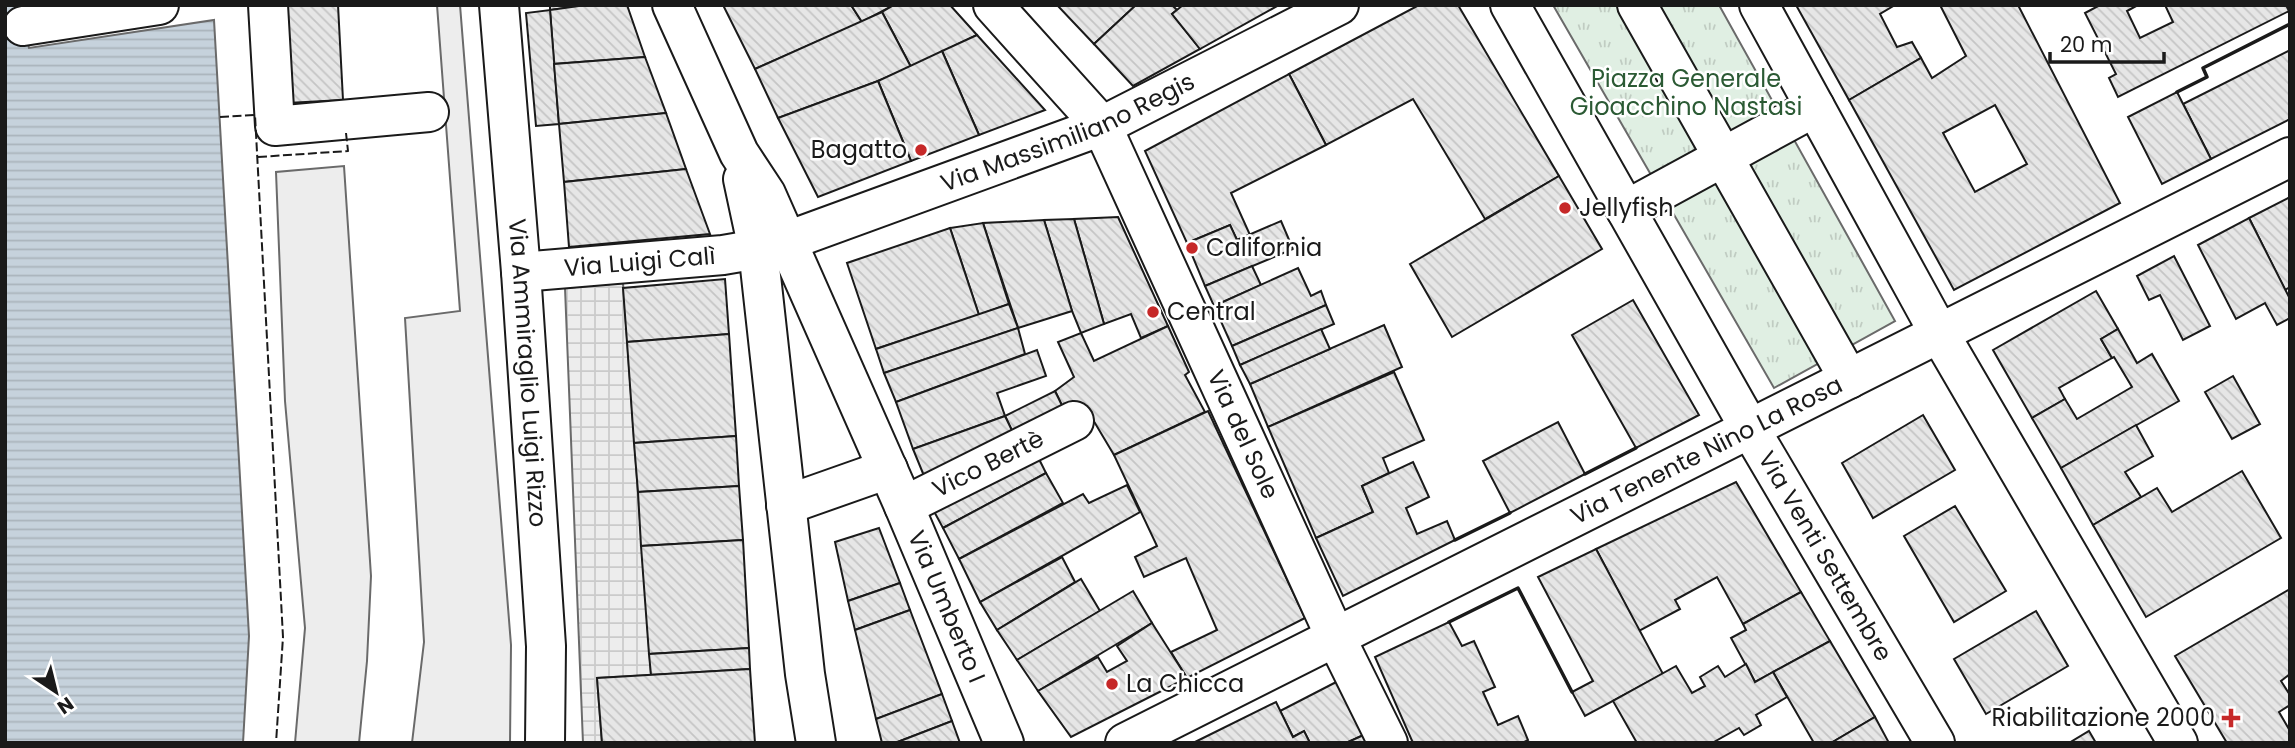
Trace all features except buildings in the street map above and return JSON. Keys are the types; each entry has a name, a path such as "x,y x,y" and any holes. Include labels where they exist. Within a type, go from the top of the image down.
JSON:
{"street":[{"path":"23,26 159,5"},
{"path":"268,5 275,126 429,112"},
{"name":"Via Ammiraglio Luigi Rizzo","path":"499,5 521,272 546,646 545,743"},
{"name":"Via Umberto I","path":"672,5 740,153 766,194 772,245 887,469 1004,743"},
{"name":"Via del Sole","path":"993,5 1102,126 1335,636 1388,743"},
{"name":"Via Massimiliano Regis","path":"772,245 1102,126 1339,5"},
{"name":"Via Venti Settembre","path":"1510,5 1751,429 1935,743"},
{"path":"1637,5 1849,379"},
{"path":"1759,5 1939,333 2178,743"},
{"path":"1626,210 1815,107"},
{"name":"Via Tenente Nino La Rosa","path":"1125,743 2290,157"},
{"path":"772,245 786,505 805,674 816,743"},
{"name":"Via Luigi Calì","path":"521,272 723,255 772,245"},
{"name":"Vico Bertè","path":"904,506 1074,421"},
{"path":"786,505 887,469"}],"green space":[{"name":"Piazza Generale Gioacchino Nastasi","path":"1553,5 1719,5 1895,321 1774,388"}],"shaded area":[{"path":"5,5 17,5 29,48 214,20 249,636 243,743 5,743"},
{"path":"437,5 460,5 511,645 510,743 412,743 424,642 405,318 460,311"},
{"path":"344,166 371,576 367,661 359,743 295,743 305,628 285,401 276,172"},
{"path":"623,283 651,675 597,678 602,743 583,743 565,288"}],"fence":[{"path":"220,117 255,115 283,637 276,743"},
{"path":"258,157 348,151 346,133"}],"wall":[{"path":"2177,92 2207,77 2203,68 2290,24"},
{"path":"1585,474 1636,448"},
{"path":"1455,540 1510,513"},
{"path":"1449,622 1518,588 1572,692"}],"place":[{"name":"Bagatto","path":"921,150"},
{"name":"Jellyfish","path":"1565,208"},
{"name":"California","path":"1192,248"},
{"name":"Central","path":"1153,312"},
{"name":"La Chicca","path":"1112,684"},
{"name":"Riabilitazione 2000","path":"2231,718"}]}
